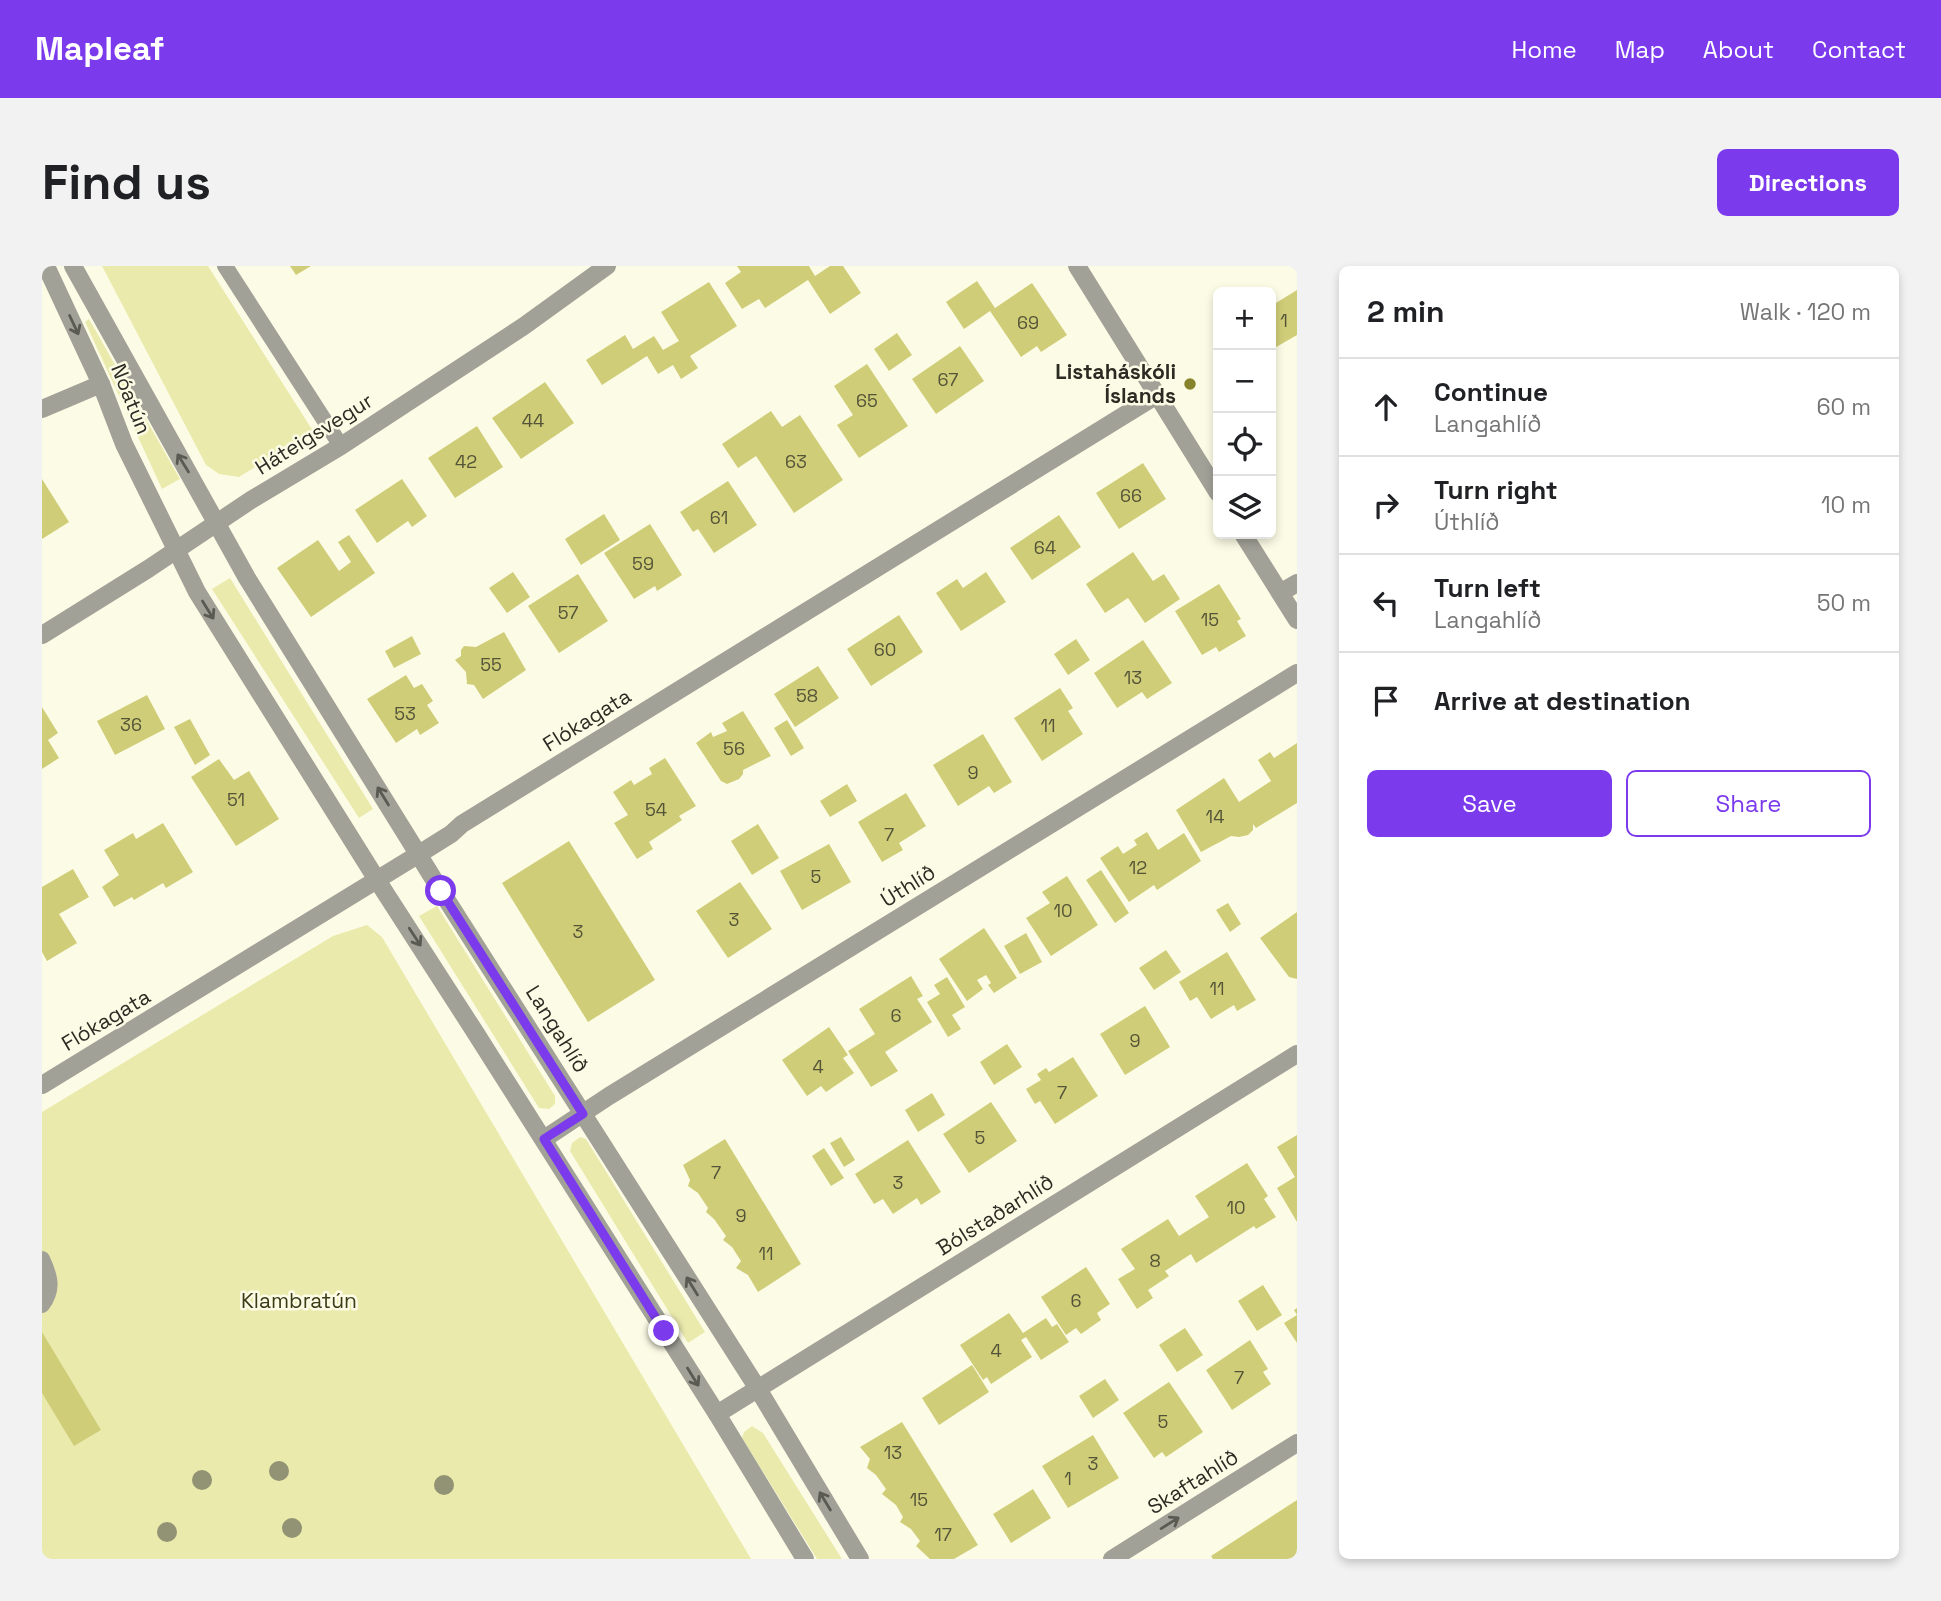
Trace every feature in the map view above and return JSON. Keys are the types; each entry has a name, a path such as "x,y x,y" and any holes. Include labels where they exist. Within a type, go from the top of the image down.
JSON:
{"street":[{"name":"Nóatún","path":"46,266 102,384 124,444 176,550"},
{"name":"Nóatún","path":"73,266 216,523"},
{"name":"Háteigsvegur","path":"42,635 341,446 524,326 607,266"},
{"path":"1076,266 1213,486"},
{"path":"42,409 102,384"},
{"name":"Flókagata","path":"42,1085 1157,395"},
{"name":"Langahlíð","path":"216,523 247,578 419,854 758,1389 860,1559"},
{"path":"1246,539 1297,620"},
{"path":"176,550 197,592 717,1414 805,1559"},
{"path":"1280,593 1297,583"},
{"name":"Úthlíð","path":"544,1139 1297,673"},
{"name":"Bólstaðarhlíð","path":"717,1414 1297,1054"},
{"name":"Skaftahlíð","path":"1112,1559 1297,1443"}],"lane":[{"path":"225,266 341,446"},
{"path":"42,1259 51,1280 48,1297 42,1305"}],"green space":[{"path":"102,266 208,266 313,431 239,477 219,474 206,465"},
{"path":"89,319 180,479 162,489 85,322"},
{"path":"230,578 373,809 359,818 212,589"},
{"path":"437,906 555,1096 555,1104 549,1109 539,1108 419,916"},
{"name":"Klambratún","path":"367,925 382,937 751,1559 42,1559 42,1112 333,936"},
{"path":"580,1137 586,1139 705,1332 688,1343 570,1151 572,1143"},
{"path":"752,1426 763,1433 842,1559 817,1559 742,1438 744,1432"}],"building":[{"path":"290,266 311,266 296,275"},
{"path":"737,266 809,266 815,276 830,266 843,266 861,293 830,314 808,280 765,308 759,299 742,309 725,283 741,272"},
{"path":"977,281 995,308 1032,283 1067,335 1041,352 1037,346 1021,357 990,311 964,329 946,302"},
{"path":"709,282 737,326 690,356 698,368 681,379 673,365 658,374 647,356 602,385 586,360 625,335 633,349 654,336 663,350 679,341 661,312"},
{"path":"1297,290 1297,335 1276,347 1276,303"},
{"path":"897,333 912,355 889,371 874,349"},
{"path":"960,346 984,381 936,414 912,379"},
{"path":"867,364 908,426 859,458 837,425 853,415 834,386"},
{"path":"545,382 574,423 521,459 492,418"},
{"path":"771,411 782,427 800,415 843,480 794,513 756,456 738,468 722,444"},
{"path":"477,426 503,467 455,498 428,458"},
{"path":"1143,463 1166,499 1119,529 1096,493"},
{"path":"42,479 69,522 42,539"},
{"path":"402,479 427,516 412,527 408,521 377,543 355,510"},
{"path":"728,481 757,525 714,553 698,529 693,532 680,512"},
{"path":"604,514 620,540 581,565 565,539"},
{"path":"1059,515 1081,547 1032,580 1010,548"},
{"path":"650,524 682,575 657,591 655,586 634,599 604,553"},
{"path":"349,535 375,573 311,617 277,568 318,540 339,571 351,562 338,542"},
{"path":"1133,552 1153,581 1164,574 1180,599 1145,623 1128,598 1105,613 1086,584"},
{"path":"513,572 530,597 507,613 489,588"},
{"path":"986,572 1006,602 961,631 936,593 957,579 963,588"},
{"path":"578,574 608,621 559,653 528,606"},
{"path":"1219,584 1241,619 1237,621 1246,636 1219,652 1216,647 1202,655 1175,611"},
{"path":"899,615 923,652 871,686 847,649"},
{"path":"504,632 526,670 483,699 474,685 467,684 466,672 455,660 461,656 464,646 476,647"},
{"path":"412,636 421,654 394,668 385,651"},
{"path":"1076,639 1090,660 1068,675 1054,654"},
{"path":"1143,640 1172,683 1147,699 1142,692 1117,708 1094,673"},
{"path":"818,666 839,698 795,727 774,694"},
{"path":"406,675 414,688 422,684 433,701 427,705 439,723 420,735 417,729 396,743 367,699"},
{"path":"1060,688 1073,708 1068,711 1083,734 1042,761 1014,718"},
{"path":"147,695 165,729 115,755 97,721"},
{"path":"42,707 58,733 48,740 59,758 42,769"},
{"path":"743,711 771,756 743,770 739,779 727,784 721,781 696,743 711,732 713,737 727,731 722,723"},
{"path":"190,719 210,755 195,765 174,727"},
{"path":"787,720 804,748 791,756 774,728"},
{"path":"983,734 1012,782 994,793 989,786 958,806 933,765"},
{"path":"1297,743 1297,803 1256,828 1253,824 1253,830 1248,835 1231,836 1201,852 1176,810 1224,778 1239,802 1271,781 1258,760 1270,752 1274,758"},
{"path":"665,758 696,806 679,816 682,820 649,842 653,849 637,859 614,823 628,815 613,792 631,780 634,785 652,774 649,768"},
{"path":"219,759 234,780 249,771 279,819 236,846 191,777"},
{"path":"847,784 857,801 830,817 820,801"},
{"path":"906,793 926,826 899,843 903,850 882,862 858,822"},
{"path":"163,823 193,872 166,888 163,883 134,900 132,897 114,907 102,887 119,875 104,850 133,833 136,839"},
{"path":"758,824 779,858 752,875 731,841"},
{"path":"1147,832 1158,850 1184,833 1201,861 1157,890 1154,885 1129,902 1100,858 1118,846 1123,854 1137,845 1134,840"},
{"path":"569,841 655,980 588,1022 502,883"},
{"path":"829,844 851,882 802,910 780,871"},
{"path":"73,869 89,897 59,914 77,943 47,961 42,952 42,887"},
{"path":"1101,870 1129,913 1115,923 1086,880"},
{"path":"1067,876 1098,925 1051,956 1026,918 1050,903 1042,892"},
{"path":"740,882 772,929 728,958 696,911"},
{"path":"1228,903 1241,924 1230,932 1216,910"},
{"path":"1297,912 1297,979 1289,977 1260,938"},
{"path":"984,928 1017,978 994,993 988,985 991,983 986,975 977,980 983,989 967,1001 939,959"},
{"path":"1026,933 1042,962 1020,974 1004,946"},
{"path":"1166,950 1181,972 1154,990 1139,968"},
{"path":"1227,952 1256,1000 1237,1011 1234,1005 1211,1019 1197,997 1190,1001 1179,982"},
{"path":"911,976 923,996 917,999 932,1022 885,1052 898,1071 871,1087 848,1051 875,1034 859,1009"},
{"path":"947,977 965,1007 952,1015 961,1029 948,1037 927,1002 940,994 934,985"},
{"path":"1145,1006 1170,1047 1125,1075 1100,1034"},
{"path":"829,1027 848,1055 843,1058 854,1073 826,1092 821,1086 807,1096 782,1060"},
{"path":"1007,1044 1022,1067 994,1085 980,1062"},
{"path":"1073,1057 1098,1096 1055,1124 1040,1101 1035,1104 1026,1089 1041,1080 1037,1074 1046,1068 1049,1072"},
{"path":"932,1093 945,1115 918,1132 905,1110"},
{"path":"991,1102 1017,1141 969,1173 943,1134"},
{"path":"1297,1135 1297,1222 1277,1188 1295,1177 1277,1147"},
{"path":"841,1137 855,1160 844,1167 830,1143"},
{"path":"725,1139 801,1264 758,1292 748,1275 736,1268 741,1261 732,1247 723,1240 726,1236 706,1212 708,1208 698,1193 688,1186 690,1180 683,1165"},
{"path":"908,1140 941,1192 921,1205 917,1198 893,1214 883,1199 874,1204 855,1174"},
{"path":"824,1148 844,1178 831,1186 812,1156"},
{"path":"1247,1163 1268,1196 1264,1199 1276,1217 1256,1229 1254,1226 1196,1263 1191,1254 1165,1271 1169,1276 1148,1290 1153,1298 1137,1309 1118,1279 1135,1269 1121,1249 1168,1219 1179,1236 1209,1217 1195,1196"},
{"path":"1086,1267 1110,1304 1097,1313 1101,1320 1081,1334 1076,1328 1066,1335 1041,1297"},
{"path":"1263,1285 1282,1315 1257,1331 1238,1301"},
{"path":"1009,1313 1023,1333 1046,1318 1052,1327 1057,1324 1069,1342 1041,1360 1026,1337 1021,1340 1032,1357 991,1384 987,1377 983,1380 960,1345"},
{"path":"1297,1315 1297,1343 1284,1323"},
{"path":"1185,1328 1203,1355 1177,1372 1159,1345"},
{"path":"42,1332 101,1430 74,1446 42,1393"},
{"path":"1250,1340 1268,1369 1263,1372 1271,1384 1232,1410 1206,1370"},
{"path":"972,1365 989,1392 939,1425 922,1398"},
{"path":"1105,1379 1119,1400 1093,1418 1079,1396"},
{"path":"1169,1382 1203,1432 1166,1457 1162,1452 1154,1458 1123,1413"},
{"path":"902,1422 978,1545 954,1559 930,1559 916,1546 920,1541 911,1529 900,1522 903,1517 896,1505 882,1494 886,1489 867,1468 870,1459 860,1447"},
{"path":"1093,1435 1119,1478 1068,1508 1042,1466"},
{"path":"1033,1489 1051,1518 1011,1543 993,1514"},
{"path":"1297,1500 1297,1559 1213,1559 1211,1556"}],"place":[{"name":"Listaháskóli Íslands","path":"1190,384"}],"route":[{"path":"441,891 583,1114 544,1139 664,1331"}]}
